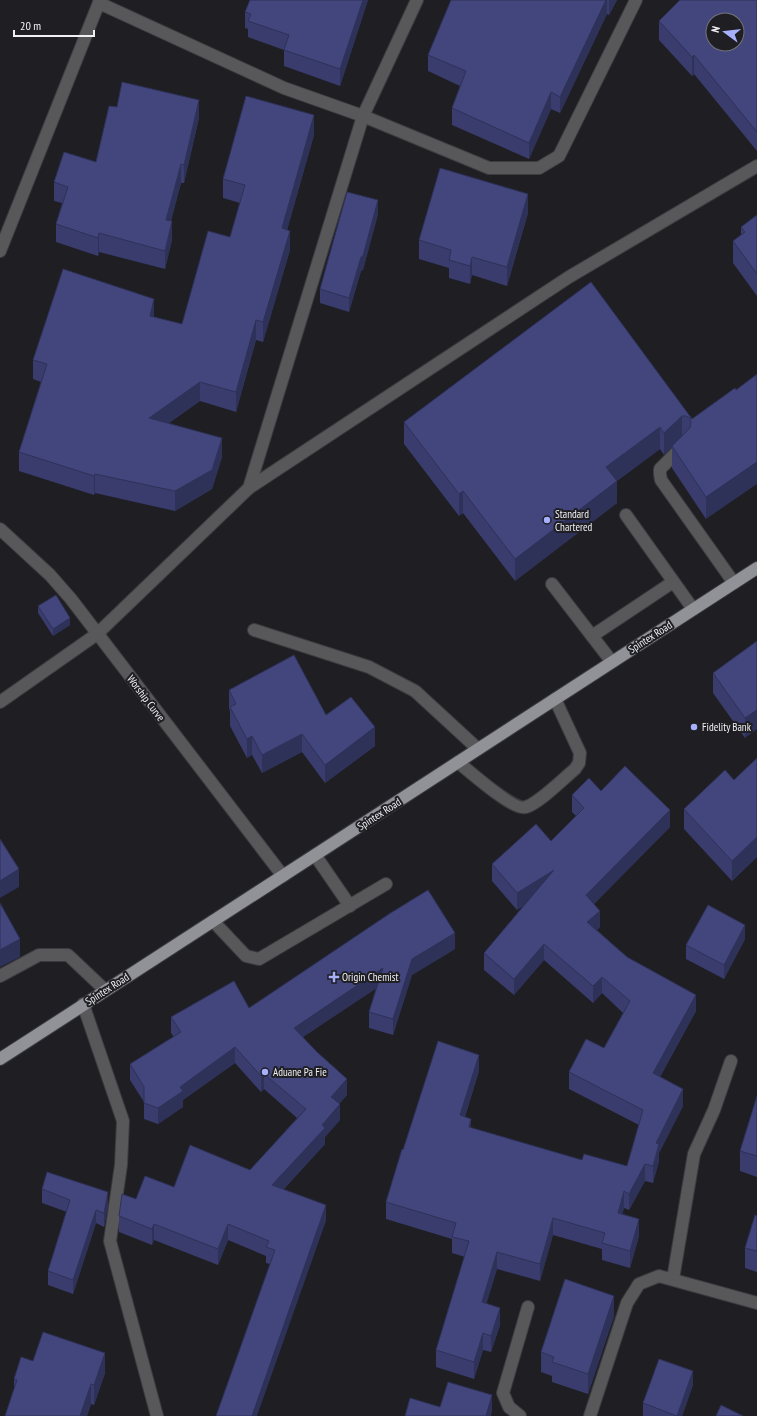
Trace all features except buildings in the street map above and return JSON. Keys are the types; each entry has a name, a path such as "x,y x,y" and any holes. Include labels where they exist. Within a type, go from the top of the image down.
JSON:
{"main road":[{"name":"Spintex Road","path":"0,1059 104,990 478,750 757,568"}],"street":[{"path":"249,488 363,116 417,0"},
{"path":"0,250 100,2 284,88 363,116 488,168 539,168 559,156 636,0"},
{"path":"0,702 97,634 249,488 569,277 757,166"},
{"path":"684,445 660,469 661,480 734,583"},
{"path":"626,515 692,609"},
{"name":"Worship Curve","path":"0,529 50,575 283,876"},
{"path":"592,636 673,582"},
{"path":"552,584 612,662"},
{"path":"254,630 369,667 416,691 478,750"},
{"path":"458,762 509,802 519,808 526,808 575,769 579,763 580,753 555,699"},
{"path":"315,855 350,906"},
{"path":"213,921 246,956 259,959 386,884"},
{"path":"0,976 39,955 68,955 104,990"},
{"path":"83,1004 123,1121 121,1165 110,1242 157,1416"},
{"path":"673,1279 694,1154 714,1110 731,1061"},
{"path":"590,1416 627,1302 640,1284 659,1276 757,1303"},
{"path":"520,1416 509,1408 503,1393 528,1307"}],"place":[{"name":"Standard Chartered","path":"547,520"},
{"name":"Fidelity Bank","path":"694,727"},
{"name":"Origin Chemist","path":"334,977"},
{"name":"Aduane Pa Fie","path":"265,1072"}]}
